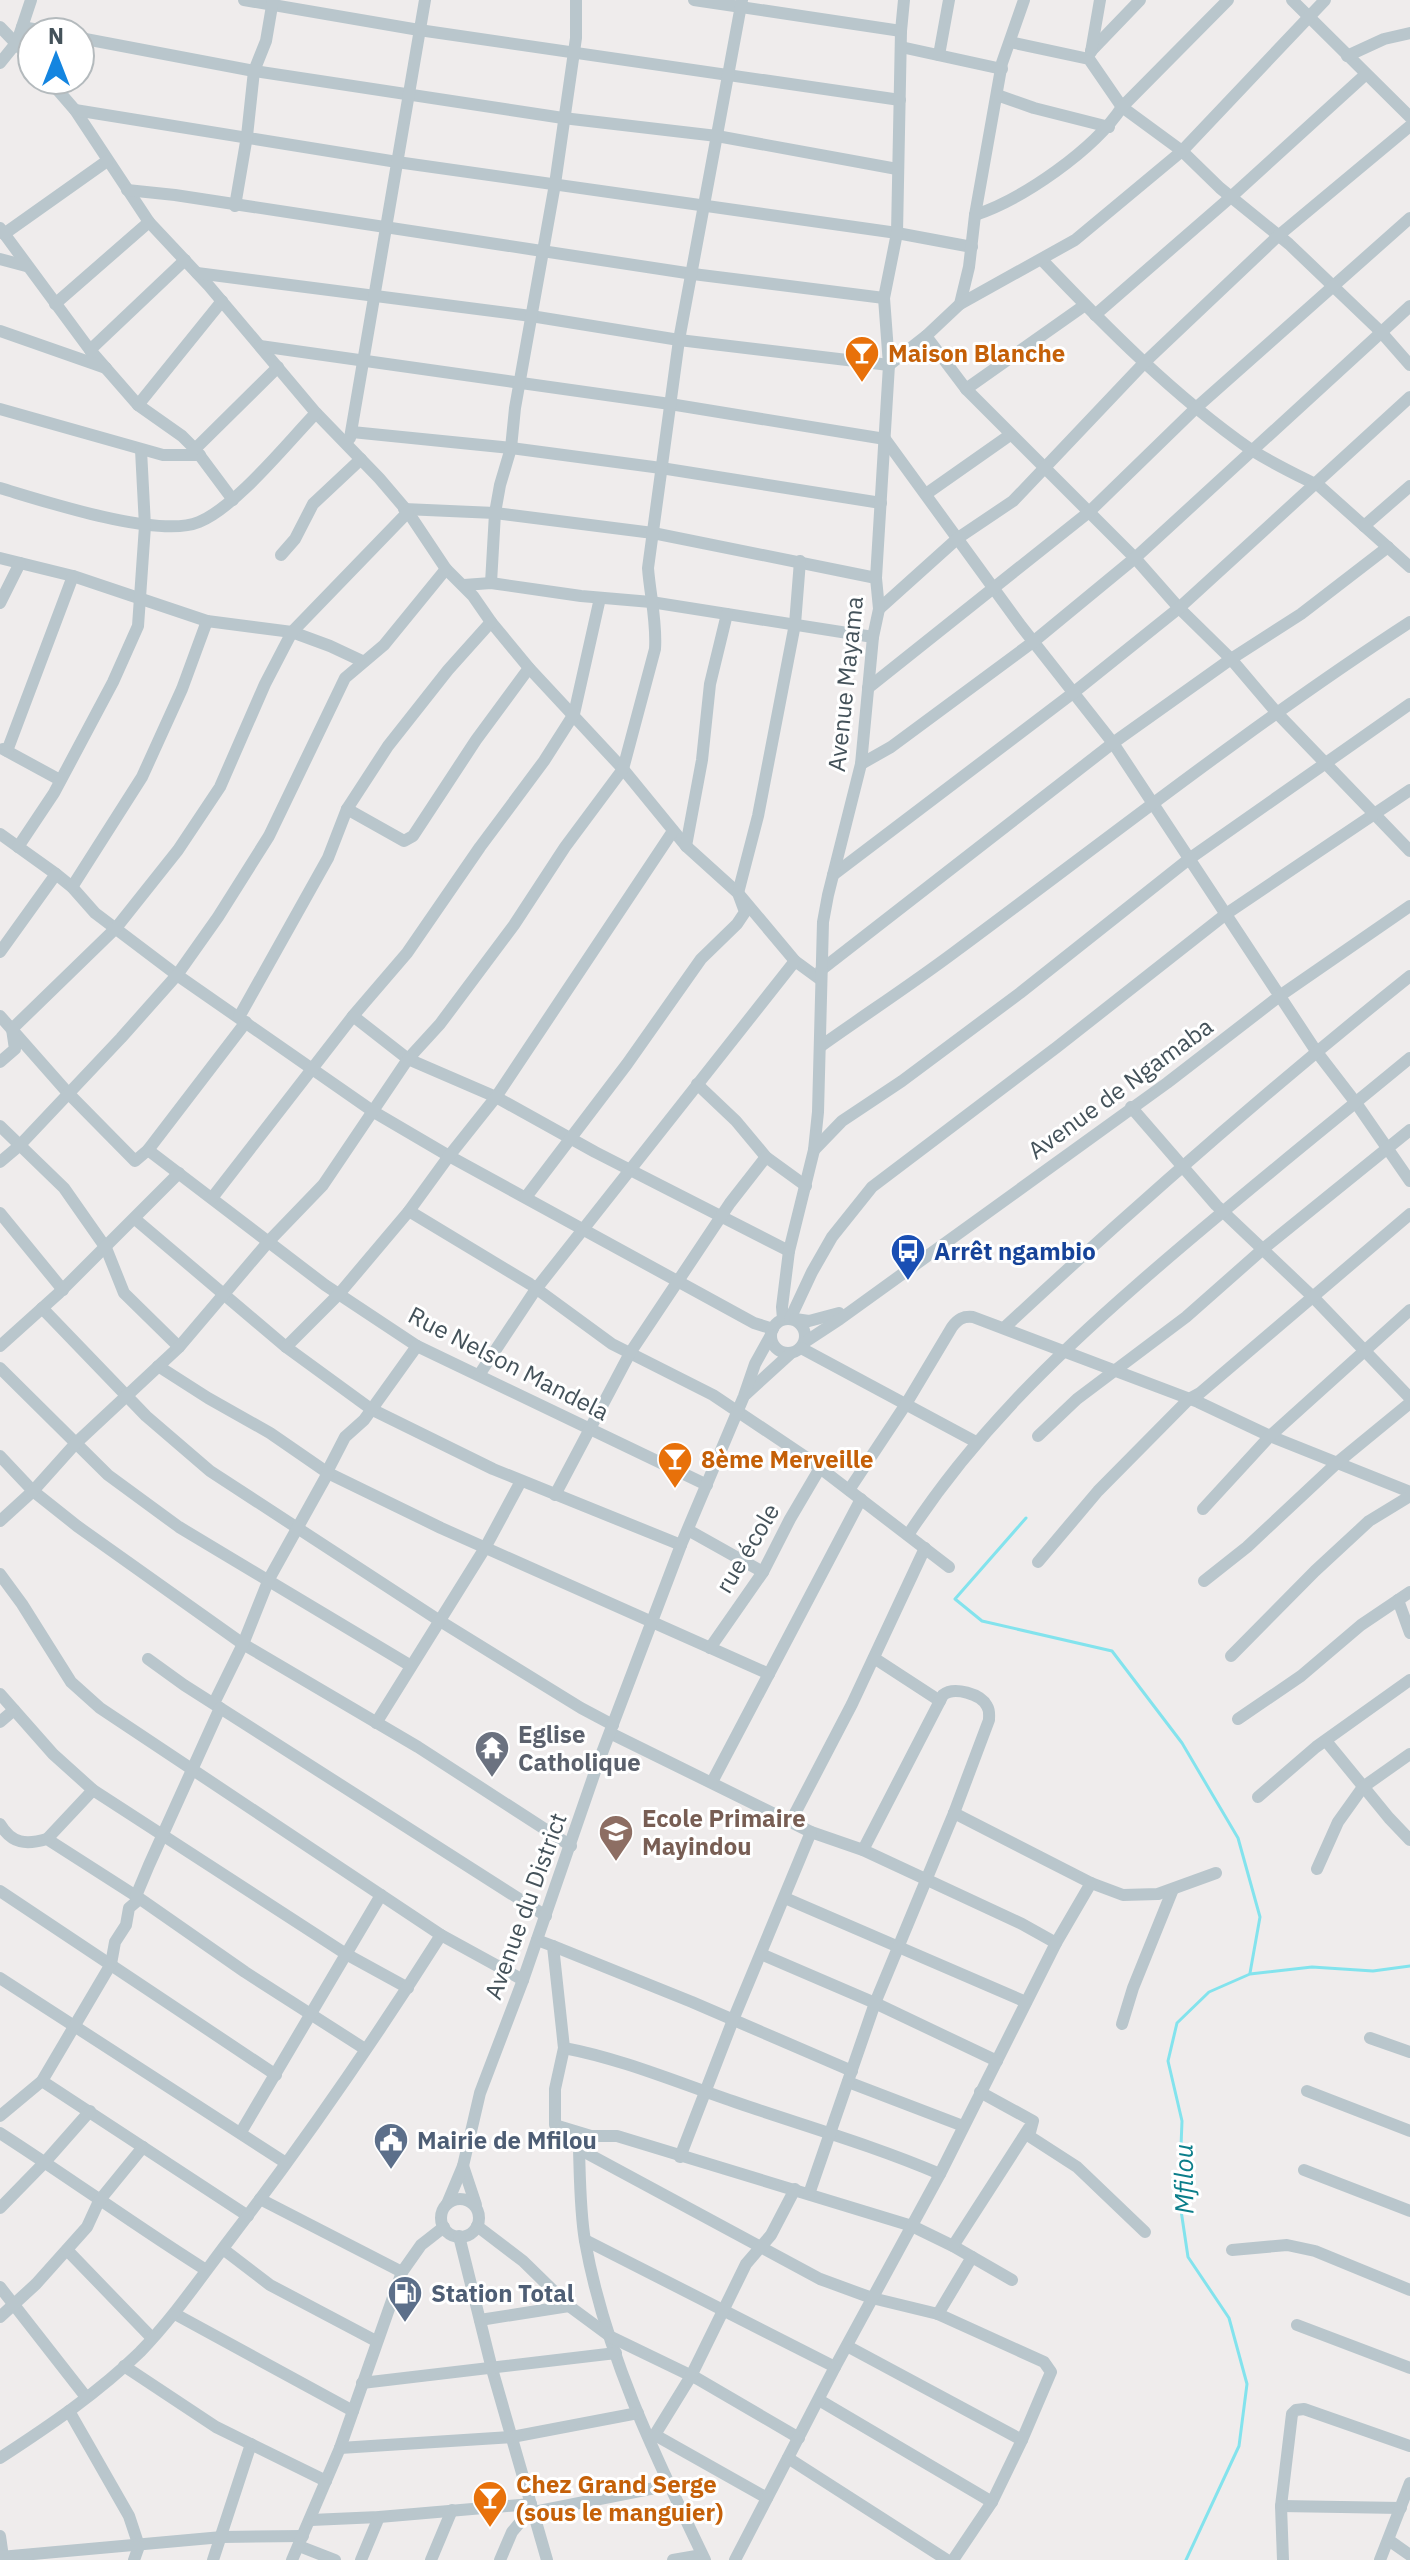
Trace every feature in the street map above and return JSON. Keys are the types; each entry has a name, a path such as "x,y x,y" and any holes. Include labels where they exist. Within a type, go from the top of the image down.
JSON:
{"street":[{"path":"244,0 272,2 419,30 900,100"},
{"path":"347,445 352,432 425,0"},
{"path":"491,583 495,513 511,448 555,184 573,52 576,0"},
{"path":"694,0 741,4 901,31"},
{"name":"Avenue Mayama","path":"789,1319 782,1307 789,1251 814,1150 818,1112 823,922 861,764 873,637 879,609 876,578 889,365 884,298 897,233 904,0"},
{"path":"939,55 949,0"},
{"path":"960,304 1002,69 1024,0"},
{"path":"1100,0 1090,55 1122,107 1182,151 1278,236 1381,332 1410,365"},
{"path":"1090,55 1140,0"},
{"path":"975,215 1003,206 1082,151 1109,127 1122,107 1228,0"},
{"path":"1292,0 1410,117"},
{"path":"197,273 531,316 679,340 889,365 960,304 1075,240 1182,151 1325,0"},
{"path":"235,206 254,71 266,41 272,2"},
{"path":"0,1521 33,1491 76,1443 179,1347 269,1241 323,1185 408,1059 440,1024 514,925 565,847 623,769 655,649 656,631 648,568 661,468 679,340 741,4"},
{"path":"0,27 16,41"},
{"path":"1347,56 1384,39 1410,33"},
{"path":"96,41 254,71 563,118 717,136 897,169"},
{"path":"1010,42 1090,55"},
{"path":"0,63 16,43"},
{"path":"901,47 1002,69"},
{"path":"1095,315 1365,75"},
{"path":"997,95 1109,127"},
{"path":"63,96 149,222 222,301 316,413 406,510 446,569 464,585 529,668 623,769 686,846 738,893 795,961 821,975 1113,743 1231,659 1301,614 1388,547"},
{"path":"1393,100 1410,100"},
{"path":"75,110 397,162 705,204 972,247"},
{"path":"879,609 958,538 1013,501 1145,362 1278,236 1410,126"},
{"path":"107,161 2,231 90,350 138,405 182,436 233,500"},
{"path":"127,190 693,274 884,298"},
{"path":"868,688 1089,512 1197,407 1410,218"},
{"path":"55,304 149,222"},
{"path":"0,259 26,266"},
{"path":"90,350 185,260"},
{"path":"1042,260 1095,315 1197,407 1254,451 1315,484 1410,567"},
{"path":"138,405 222,301"},
{"path":"966,389 1085,305"},
{"path":"861,764 891,747 1033,642 1135,558 1410,306"},
{"path":"0,331 109,369"},
{"path":"926,336 966,389 1135,558 1179,608 1231,659 1277,713 1410,851"},
{"path":"260,346 670,404 885,439 1033,642 1113,743 1316,1051 1410,1181"},
{"path":"0,409 163,455 197,452 278,367"},
{"path":"833,875 1073,693 1179,608 1410,397"},
{"path":"0,488 145,526 187,526 202,521 233,500 316,413"},
{"path":"352,432 511,448 661,468 881,503"},
{"path":"926,494 1010,435"},
{"path":"18,847 54,793 113,682 138,626 145,526 141,450"},
{"path":"281,555 295,539 313,504 361,459"},
{"path":"1364,526 1410,486"},
{"path":"12,1029 116,928 178,850 220,787 265,684 292,632 406,510 495,513 653,533 876,578"},
{"path":"0,558 73,576 207,621 292,632 362,661"},
{"path":"526,1197 627,1064 701,959 745,912 738,893 758,816 795,624 800,561"},
{"path":"0,603 20,563"},
{"path":"0,1162 19,1146 177,975 269,836 345,678 384,645 446,569"},
{"path":"60,780 4,749 73,576"},
{"path":"464,585 491,583 651,602 873,637"},
{"path":"212,1198 353,1016 407,953 544,761 574,714 600,598"},
{"path":"686,846 702,760 710,684 727,614"},
{"path":"72,887 142,777 182,689 207,621"},
{"path":"0,1016 68,1093 133,1161 137,1161 243,1020 328,858 347,809 388,746 448,670 491,622"},
{"path":"821,1046 953,953 1277,713 1410,622"},
{"path":"347,809 404,841 413,836 476,740 529,668"},
{"path":"814,1150 842,1121 902,1081 1020,993 1189,859 1410,704"},
{"path":"772,1332 789,1319 832,1237 872,1187 1226,914 1410,790"},
{"path":"286,1347 339,1294 409,1211 496,1097 673,831"},
{"path":"0,834 56,874 95,913 177,975 374,1112 772,1332"},
{"path":"0,952 56,874"},
{"name":"Avenue de Ngamaba","path":"799,1347 1167,1083 1281,995 1410,906"},
{"path":"479,1375 536,1289 795,961"},
{"path":"1004,1328 1107,1232 1316,1051 1410,976"},
{"path":"353,1016 408,1059 496,1097 570,1139 789,1251"},
{"path":"0,1062 15,1049 12,1029"},
{"path":"908,1535 976,1442 1062,1351 1222,1210 1410,1058"},
{"path":"697,1084 736,1121 766,1157 806,1186"},
{"path":"1131,1107 1222,1210 1314,1298 1410,1401 1338,1462 1247,1547 1204,1581"},
{"path":"0,1126 64,1188 106,1248 124,1293 179,1347"},
{"path":"1038,1436 1113,1370 1186,1317 1263,1249 1410,1130"},
{"name":"Rue Nelson Mandela","path":"148,1150 339,1294 417,1346 707,1485"},
{"path":"555,1495 630,1353 730,1203 766,1157"},
{"path":"2,1339 63,1290 179,1173"},
{"path":"409,1211 536,1289 612,1344 713,1395 820,1468 949,1567"},
{"path":"0,1213 63,1290"},
{"path":"1038,1562 1098,1491 1189,1399 1314,1298 1410,1214"},
{"path":"135,1219 286,1347 371,1409 521,1481 681,1545"},
{"name":"Avenue de Ngamaba","path":"789,1319 819,1320 857,1306"},
{"path":"42,1308 146,1416 210,1471 612,1729 811,1832 863,1850 1056,1943"},
{"path":"1203,1509 1270,1436 1410,1310"},
{"path":"849,1490 958,1320 965,1316 1189,1399 1410,1494"},
{"path":"789,1319 803,1326 806,1334 799,1347"},
{"path":"772,1332 775,1347 782,1352 799,1347 976,1442"},
{"name":"Avenue du District","path":"447,2204 463,2166 480,2093 612,1729 681,1545 755,1364 772,1332"},
{"path":"0,2116 42,2081 111,1964 115,1942 126,1925 129,1908 136,1902 269,1579 345,1437 371,1409 417,1346"},
{"name":"Avenue du District","path":"744,1396 799,1347"},
{"path":"158,1366 270,1433 328,1473 485,1548 769,1674"},
{"path":"0,1368 108,1475 179,1527 411,1666"},
{"path":"0,1456 33,1491 133,1567 243,1644 376,1723 571,1846"},
{"name":"rue école","path":"710,1648 763,1572 820,1468"},
{"path":"376,1723 485,1548 521,1481"},
{"path":"1231,1656 1369,1521 1410,1494"},
{"path":"712,1782 861,1499"},
{"path":"688,1530 763,1572"},
{"path":"791,1821 852,1704 925,1548"},
{"path":"0,1574 71,1682 100,1708 441,1935 523,1980"},
{"path":"1238,1719 1301,1676 1361,1625 1410,1592"},
{"path":"1398,1600 1410,1633"},
{"path":"874,1658 940,1701"},
{"path":"148,1659 546,1916"},
{"path":"1258,1797 1326,1741 1410,1680"},
{"path":"809,2194 897,1945 954,1813 989,1720 990,1710 986,1702 958,1689 948,1690 863,1850"},
{"path":"0,1694 53,1754 93,1790 346,1954 408,1988"},
{"path":"0,1722 14,1710"},
{"path":"1326,1741 1410,1840"},
{"path":"1317,1869 1338,1822 1363,1787 1410,1754"},
{"path":"2,1831 17,1842 47,1839 93,1790"},
{"path":"954,1813 1091,1883 1123,1895 1158,1894 1216,1873"},
{"path":"680,2157 811,1832"},
{"path":"47,1839 365,2049"},
{"path":"735,2560 940,2174 1056,1943 1091,1883"},
{"path":"1122,2024 1133,1988 1173,1889"},
{"path":"0,1891 276,2075"},
{"path":"241,2132 381,1895"},
{"path":"785,1898 1026,2002"},
{"path":"0,2458 69,2411 124,2366 175,2314 286,2163 408,1988 441,1935"},
{"path":"537,1940 733,2020 963,2126"},
{"path":"553,1946 564,2048 555,2089 555,2125 579,2149 820,2279 872,2298 938,2314 1044,2362 1051,2372 992,2502 950,2560 788,2458"},
{"path":"761,1954 875,2003 997,2061"},
{"path":"0,1978 286,2163"},
{"path":"1370,2038 1410,2052"},
{"path":"564,2048 585,2052 705,2092 940,2174"},
{"path":"42,2081 248,2216"},
{"path":"1307,2091 1410,2131"},
{"path":"980,2092 1033,2121"},
{"path":"0,2208 90,2111"},
{"path":"1033,2121 1029,2136 1077,2167 1145,2232"},
{"path":"953,2246 1033,2121"},
{"path":"555,2125 591,2136 617,2136 912,2226 1012,2280"},
{"path":"0,2133 206,2270"},
{"path":"0,2317 36,2284 87,2227 99,2201 143,2147"},
{"path":"579,2149 585,2240 611,2337 638,2413 653,2438 670,2485 704,2557 673,2560"},
{"path":"463,2166 477,2209 479,2221 466,2236 450,2234 444,2227 441,2215 447,2204 463,2199 477,2209"},
{"path":"1304,2170 1410,2211"},
{"path":"653,2438 691,2376 746,2264 761,2248 795,2189"},
{"path":"260,2199 402,2272"},
{"path":"477,2226 523,2261 569,2306 611,2337 691,2376 799,2438"},
{"path":"292,2560 340,2448 402,2272 421,2245 444,2227"},
{"path":"459,2236 492,2369 547,2560"},
{"path":"585,2240 835,2367"},
{"path":"1232,2250 1287,2245 1315,2251 1410,2290"},
{"path":"223,2249 270,2285 376,2341"},
{"path":"67,2250 152,2338"},
{"path":"938,2314 972,2257"},
{"path":"0,2287 86,2397"},
{"path":"480,2320 569,2306"},
{"path":"175,2314 353,2411"},
{"path":"1297,2325 1410,2368"},
{"path":"847,2346 1022,2440"},
{"path":"362,2383 616,2353"},
{"path":"124,2366 216,2427 326,2481"},
{"path":"819,2400 992,2502"},
{"path":"1283,2560 1281,2506 1292,2414 1296,2410 1304,2409 1410,2446"},
{"path":"69,2411 129,2516 139,2546 134,2560"},
{"path":"340,2448 512,2437 638,2413"},
{"path":"653,2438 767,2498"},
{"path":"213,2560 251,2444"},
{"path":"1380,2560 1390,2541 1410,2483"},
{"path":"311,2520 532,2508 670,2485"},
{"path":"1281,2506 1401,2508"},
{"path":"500,2560 512,2532 532,2508"},
{"path":"431,2560 452,2510"},
{"path":"361,2560 379,2517"},
{"path":"0,2536 2,2557 222,2537 301,2541 335,2560"},
{"path":"1390,2541 1410,2555"}],"waterway":[{"path":"1026,1518 955,1599 982,1621 1112,1651 1182,1743 1238,1838 1260,1917 1250,1973"},
{"name":"Mfilou","path":"1186,2560 1239,2446 1247,2384 1229,2318 1188,2257 1179,2197 1182,2121 1168,2061 1177,2023 1209,1992 1250,1974 1312,1967 1373,1971 1410,1966"}],"place":[{"name":"Maison Blanche","path":"862,384"},
{"name":"Arrêt ngambio","path":"908,1282"},
{"name":"8ème Merveille","path":"675,1490"},
{"name":"Eglise Catholique","path":"492,1779"},
{"name":"Ecole Primaire Mayindou","path":"616,1863"},
{"name":"Mairie de Mfilou","path":"391,2171"},
{"name":"Station Total","path":"405,2324"},
{"name":"Chez Grand Serge (sous le manguier)","path":"490,2529"}]}
